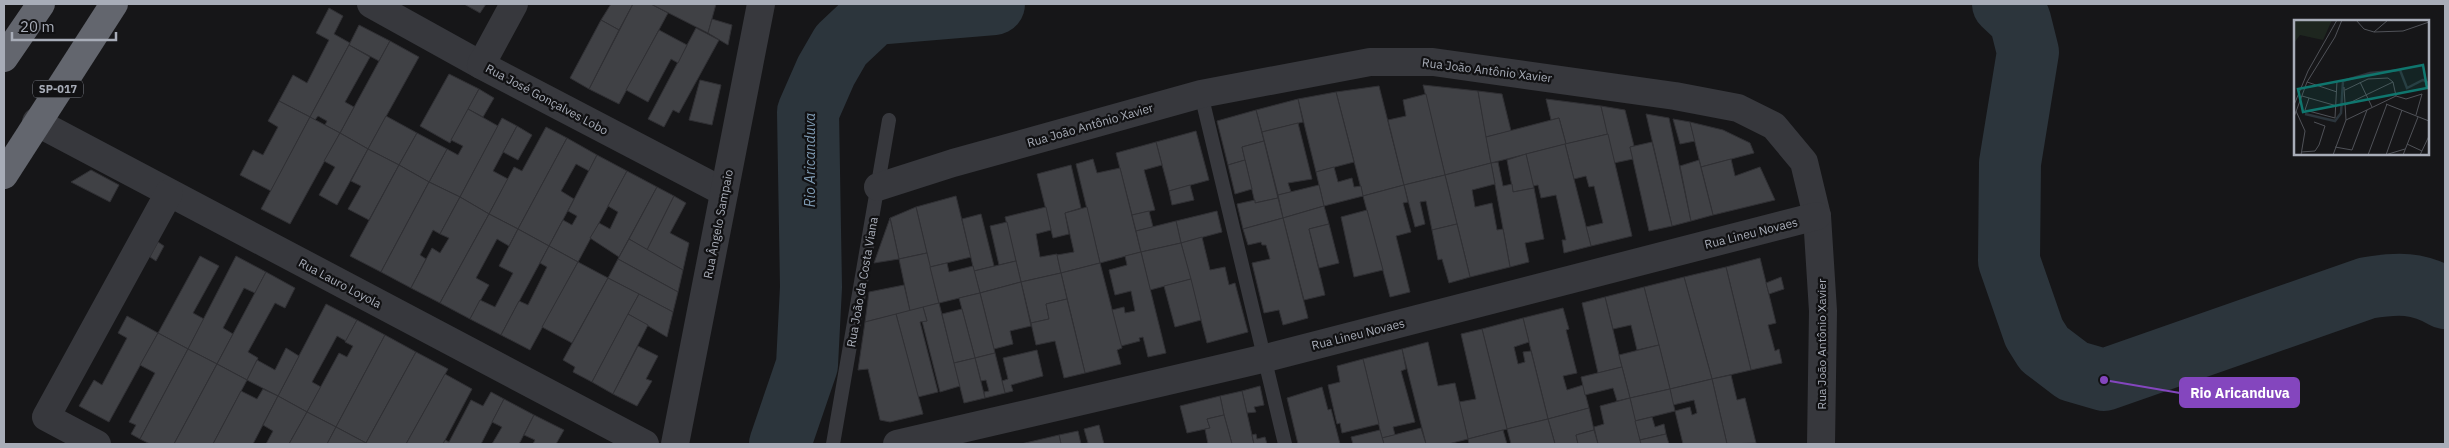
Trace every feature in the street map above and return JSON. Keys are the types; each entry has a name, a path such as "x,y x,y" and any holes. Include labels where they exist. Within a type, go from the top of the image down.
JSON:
{"highway":[{"path":"4,58 41,4"},
{"name":"SP-017","path":"4,175 36,122 114,4"}],"street":[{"name":"Rua José Gonçalves Lobo","path":"371,4 481,65 724,192"},
{"path":"481,65 514,4"},
{"name":"Rua Ângelo Sampaio","path":"674,444 761,4"},
{"name":"Rua João Antônio Xavier","path":"878,187 954,163 1201,94 1370,62 1433,62 1675,96 1738,108 1774,126 1804,162 1818,216 1824,311 1821,444"},
{"name":"Rua Lauro Loyola","path":"36,122 645,444"},
{"path":"97,444 46,417 169,193"},
{"name":"Rua Lineu Novaes","path":"897,444 1266,358 1818,216"}],"lane":[{"path":"1201,94 1266,358 1285,444"},
{"name":"Rua João da Costa Viana","path":"833,444 889,120"}],"building":[{"path":"464,4 486,4 480,13"},
{"path":"611,4 633,4 619,30 601,20"},
{"path":"633,4 651,4 668,13 619,104 589,89"},
{"path":"651,4 716,4 708,33"},
{"path":"329,8 343,16 334,34 350,43 310,117 279,101 293,75 307,83 329,40 316,33"},
{"path":"712,19 732,25 728,45 708,33"},
{"path":"601,20 619,30 589,89 570,78"},
{"path":"359,25 390,41 379,61 349,45"},
{"path":"696,28 719,40 679,113 673,110 664,127 648,119"},
{"path":"659,30 687,45 678,63 671,59 648,102 626,90"},
{"path":"390,41 419,57 368,149 340,133"},
{"path":"349,45 370,57 345,102 354,107 340,133 325,125 327,121 318,116 315,120 310,117"},
{"path":"449,74 479,89 450,143 420,126"},
{"path":"700,80 721,85 712,125 689,120"},
{"path":"1423,85 1478,91 1491,163 1445,175"},
{"path":"1379,86 1404,185 1363,196 1336,92"},
{"path":"479,89 494,98 483,117 468,109"},
{"path":"1478,91 1502,94 1511,131 1486,137"},
{"path":"1336,92 1354,162 1316,172 1298,99"},
{"path":"1426,94 1445,175 1404,185 1388,120 1406,116 1403,100"},
{"path":"1298,99 1303,122 1262,132 1256,110"},
{"path":"1546,99 1601,106 1608,134 1566,144 1559,118 1551,120"},
{"path":"279,101 310,117 271,191 240,175 253,150 263,155 278,127 268,121"},
{"path":"1601,106 1625,110 1634,146 1630,147 1633,159 1614,163"},
{"path":"468,109 498,126 460,197 429,182 447,149 458,155 463,146 451,140"},
{"path":"1256,110 1264,141 1242,147 1245,160 1228,165 1217,121"},
{"path":"1646,114 1669,118 1691,221 1672,226"},
{"path":"386,116 417,133 399,165 368,149"},
{"path":"310,117 340,133 290,224 261,209"},
{"path":"502,118 517,126 493,171 508,179 489,214 460,197"},
{"path":"1559,118 1566,144 1491,163 1486,137"},
{"path":"1673,119 1690,122 1695,141 1680,144"},
{"path":"1690,122 1723,130 1750,143 1754,153 1701,167"},
{"path":"1298,123 1312,179 1288,183 1291,192 1278,195 1262,132"},
{"path":"517,126 532,135 518,160 503,152"},
{"path":"546,127 567,138 518,229 489,214 514,167 522,171"},
{"path":"1196,131 1209,180 1169,191 1156,142"},
{"path":"340,133 368,149 337,205 319,195 335,167 324,161"},
{"path":"417,133 447,149 429,182 399,165"},
{"path":"1608,134 1632,236 1591,246 1586,227 1603,223 1594,186 1589,187 1586,176 1574,179 1565,144"},
{"path":"567,138 597,155 589,171 576,164 561,191 574,199 549,246 518,229"},
{"path":"1264,141 1278,198 1255,203 1242,147"},
{"path":"1156,142 1162,165 1144,170 1155,210 1132,215 1116,153"},
{"path":"1652,142 1672,226 1649,231 1630,147"},
{"path":"1565,144 1591,246 1564,253 1562,240 1566,240 1556,195 1541,198 1538,185 1533,186 1526,154"},
{"path":"368,149 399,165 369,220 348,209 361,186 351,181"},
{"path":"1526,154 1534,188 1513,192 1507,160"},
{"path":"597,155 627,171 578,262 549,246 563,220 572,225 576,218 577,216 568,211"},
{"path":"1093,159 1097,173 1120,168 1141,252 1100,263 1076,164"},
{"path":"1731,159 1735,176 1760,167 1775,200 1713,215 1701,167"},
{"path":"1245,160 1252,189 1235,194 1228,165"},
{"path":"1699,160 1713,215 1691,221 1680,166"},
{"path":"1498,162 1503,186 1512,184 1513,192 1534,188 1544,239 1525,243 1529,262 1510,267 1491,163"},
{"path":"1491,163 1495,184 1472,190 1475,207 1492,203 1497,230 1503,229 1510,267 1470,277 1445,175"},
{"path":"399,165 429,182 381,272 350,256"},
{"path":"1071,165 1081,208 1065,213 1069,234 1053,238 1037,174"},
{"path":"1334,167 1338,182 1352,178 1354,187 1361,186 1363,196 1324,206 1316,172"},
{"path":"91,170 119,185 110,202 71,182"},
{"path":"627,171 657,187 619,257 590,238 599,223 610,229 618,212 608,206"},
{"path":"1445,175 1457,224 1432,230 1426,201 1420,202 1425,224 1415,227 1404,185"},
{"path":"429,182 460,197 440,234 433,230 420,255 426,259 411,288 381,272"},
{"path":"1190,185 1194,200 1172,205 1169,191"},
{"path":"1319,185 1324,206 1283,218 1278,195"},
{"path":"1404,185 1408,202 1403,203 1411,232 1396,236 1410,292 1390,297 1363,196"},
{"path":"657,187 674,196 647,250 629,239"},
{"path":"674,196 686,203 670,233 689,243 683,270 647,250"},
{"path":"956,196 971,257 930,267 916,207"},
{"path":"460,197 489,214 440,303 411,288 432,248 440,253 449,238 440,234"},
{"path":"1278,198 1283,218 1243,229 1237,204 1255,200 1255,203"},
{"path":"1324,206 1329,224 1309,229 1325,295 1304,300 1283,218"},
{"path":"916,207 927,253 899,259 890,218"},
{"path":"1046,207 1051,230 1036,234 1040,257 1057,254 1061,273 1021,282 1005,217"},
{"path":"1087,207 1100,263 1061,273 1057,255 1074,252 1065,213"},
{"path":"1367,210 1383,270 1354,277 1341,217"},
{"path":"1149,211 1153,227 1136,231 1132,215"},
{"path":"1217,211 1222,232 1181,243 1176,221"},
{"path":"489,214 518,229 509,246 497,239 476,278 489,285 470,319 440,303"},
{"path":"981,214 994,266 974,271 962,219"},
{"path":"890,218 899,259 874,263"},
{"path":"1283,218 1308,318 1283,325 1279,310 1264,313 1252,263 1270,259 1266,245 1262,245 1261,242 1248,245 1243,229"},
{"path":"1176,221 1181,243 1141,252 1136,231"},
{"path":"1007,222 1016,261 999,265 990,226"},
{"path":"1329,224 1339,263 1319,268 1309,229"},
{"path":"1457,224 1470,277 1449,283 1442,259 1438,260 1432,230"},
{"path":"518,229 549,246 501,335 470,319 480,300 495,307 513,273 499,266"},
{"path":"1202,237 1210,270 1225,267 1229,285 1235,283 1248,332 1207,343 1181,243"},
{"path":"629,239 683,270 678,292 618,259"},
{"path":"158,242 164,246 156,261 150,257"},
{"path":"1181,243 1191,279 1150,290 1141,252"},
{"path":"549,246 578,262 530,350 501,335 519,301 528,305 547,267 540,263"},
{"path":"1141,252 1166,353 1148,357 1143,337 1139,338 1140,341 1121,346 1112,310 1124,307 1125,313 1135,311 1131,291 1115,295 1109,270 1127,265 1125,256"},
{"path":"927,253 939,303 910,311 899,259"},
{"path":"200,256 219,266 193,313 204,319 188,349 158,333"},
{"path":"236,256 266,272 255,293 244,288 223,328 233,334 217,364 188,349"},
{"path":"1760,258 1776,323 1768,325 1775,351 1779,349 1782,363 1751,370 1726,267"},
{"path":"618,259 678,292 673,312 608,278"},
{"path":"1016,261 1021,282 980,293 974,271"},
{"path":"578,262 608,278 572,343 542,327"},
{"path":"947,263 949,272 973,266 980,293 939,303 930,267"},
{"path":"1100,263 1122,348 1117,350 1121,364 1085,373 1061,273"},
{"path":"1726,267 1751,370 1712,379 1684,277"},
{"path":"266,272 295,288 285,308 275,303 248,352 258,358 247,380 217,364"},
{"path":"1061,273 1067,299 1046,304 1049,319 1031,323 1021,282"},
{"path":"1684,277 1712,379 1670,389 1644,287"},
{"path":"1781,277 1784,289 1769,294 1766,283"},
{"path":"608,278 639,294 592,382 573,372 575,367 563,360"},
{"path":"1191,279 1201,320 1175,327 1164,286"},
{"path":"1021,282 1031,326 1010,331 1013,344 994,349 980,293"},
{"path":"904,285 910,311 865,322 869,292"},
{"path":"1644,287 1659,345 1637,350 1631,325 1613,329 1605,297"},
{"path":"980,293 995,353 975,358 959,298"},
{"path":"639,294 673,312 667,337 628,314"},
{"path":"1605,297 1622,367 1598,373 1582,303"},
{"path":"1067,299 1085,373 1064,378 1055,341 1036,345 1031,323 1049,319 1046,304"},
{"path":"939,303 960,386 940,392 922,321 927,321 923,307"},
{"path":"326,304 357,320 346,341 337,336 312,382 321,387 307,412 278,396"},
{"path":"923,307 927,321 920,322 938,392 918,397 896,314"},
{"path":"1563,308 1569,329 1566,330 1577,373 1563,376 1567,390 1583,385 1589,408 1548,419 1523,318"},
{"path":"962,309 975,358 954,363 942,314"},
{"path":"628,314 648,325 613,394 592,382"},
{"path":"896,314 923,414 890,422 880,420 868,369 858,370 865,322"},
{"path":"127,316 158,333 109,422 79,406 94,380 102,385 127,338 118,333"},
{"path":"1523,318 1529,342 1514,347 1518,364 1525,362 1523,352 1531,351 1548,419 1507,429 1482,329"},
{"path":"357,320 385,335 336,427 307,412 339,353 347,357 353,346 345,342"},
{"path":"1482,329 1507,429 1468,439 1459,402 1476,399 1461,334"},
{"path":"158,333 188,349 140,439 131,434 136,425 129,422 155,373 140,365"},
{"path":"385,335 416,352 366,443 336,427"},
{"path":"1428,342 1438,386 1455,383 1468,439 1448,444 1426,444 1402,349"},
{"path":"1659,345 1670,389 1630,398 1619,355"},
{"path":"638,346 658,356 646,379 652,381 637,406 613,394"},
{"path":"286,348 299,356 278,396 247,380 257,360 275,370"},
{"path":"188,349 217,364 174,444 150,444 140,439"},
{"path":"1402,349 1406,369 1401,371 1415,422 1393,427 1395,435 1382,438 1363,359"},
{"path":"1037,350 1043,376 1011,385 1013,391 1005,393 1002,381 1008,379 1003,358"},
{"path":"416,352 448,369 406,444 366,443"},
{"path":"995,353 1005,393 985,398 984,392 989,391 986,380 981,381 975,358"},
{"path":"975,358 985,398 964,403 954,363"},
{"path":"1363,359 1379,424 1342,433 1340,423 1337,424 1328,385 1340,382 1337,366"},
{"path":"217,364 247,380 213,444 174,444"},
{"path":"1622,367 1630,398 1617,401 1613,388 1585,395 1581,377"},
{"path":"445,374 472,389 443,444 406,444"},
{"path":"1731,375 1737,400 1745,398 1756,443 1727,444 1712,379"},
{"path":"1712,379 1727,444 1683,444 1675,411 1690,407 1692,415 1697,413 1694,400 1673,405 1670,389"},
{"path":"1260,386 1264,405 1254,407 1256,412 1247,413 1242,391"},
{"path":"1322,387 1328,410 1331,409 1340,444 1298,444 1287,398"},
{"path":"263,389 278,396 253,444 213,444 241,391 257,399"},
{"path":"1670,389 1675,411 1635,421 1630,398"},
{"path":"1242,391 1254,444 1232,444 1224,415 1220,396"},
{"path":"491,392 504,399 481,444 443,444 445,440 449,442 471,400 483,406"},
{"path":"278,396 307,412 289,444 266,444 273,431 263,425"},
{"path":"1220,396 1224,415 1207,419 1210,428 1187,433 1180,406"},
{"path":"1630,398 1641,444 1598,444 1594,427 1604,424 1600,406"},
{"path":"504,399 534,415 519,444 492,444 502,427 492,422"},
{"path":"1589,408 1594,430 1576,435 1578,444 1555,444 1548,419"},
{"path":"307,412 336,427 327,444 289,444"},
{"path":"534,415 564,430 556,444 533,444 535,440 524,435"},
{"path":"1224,415 1232,444 1208,444 1205,429 1210,428 1207,419"},
{"path":"1652,417 1655,427 1664,424 1666,434 1640,440 1635,421"},
{"path":"1548,419 1555,444 1511,444 1507,429"},
{"path":"1099,425 1104,444 1081,444 1088,443 1084,429"},
{"path":"336,427 366,443 327,444"},
{"path":"1421,428 1426,444 1384,444 1382,438"},
{"path":"1380,430 1384,444 1353,444 1351,437"},
{"path":"1503,430 1507,444 1469,444 1468,439"},
{"path":"1594,430 1598,444 1578,444 1576,435"},
{"path":"1078,431 1081,444 1061,444 1059,435"},
{"path":"1256,434 1257,439 1265,437 1267,444 1254,444 1252,435"},
{"path":"1666,434 1669,444 1641,444 1640,440"},
{"path":"1059,435 1061,444 1021,444"}],"waterway":[{"name":"Rio Aricanduva","path":"780,444 807,365 811,287 808,112 826,71 841,45 874,14 994,4"},
{"name":"Rio Aricanduva","path":"2003,4 2020,20 2028,52 2010,163 2009,261 2034,333 2044,349 2073,371 2104,380 2367,288 2388,285 2416,286 2445,298"}],"place":[{"name":"Rio Aricanduva","path":"2104,380"}]}
